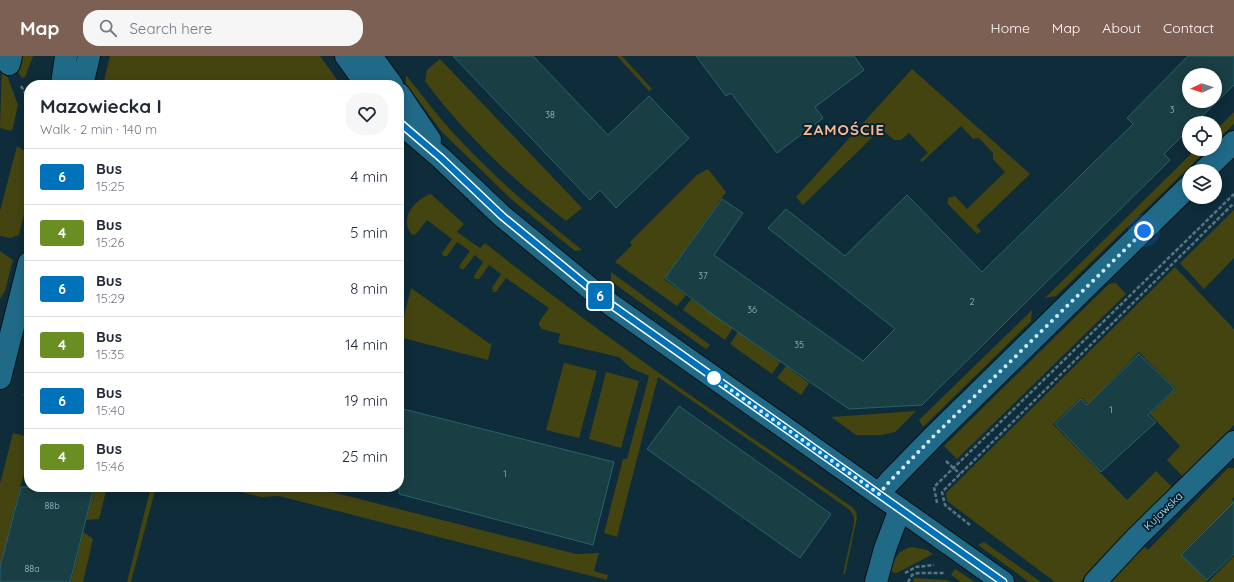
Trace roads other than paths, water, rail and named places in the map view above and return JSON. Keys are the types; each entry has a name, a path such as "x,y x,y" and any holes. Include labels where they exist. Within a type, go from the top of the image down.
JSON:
{"street":[{"path":"63,80 66,56"},
{"path":"83,80 89,56"},
{"path":"346,56 363,80"},
{"path":"371,56 388,80"},
{"path":"404,100 441,158"},
{"path":"404,126 441,158 502,216 603,299 1003,582"},
{"path":"1211,164 1234,142"},
{"path":"879,494 934,436 1182,193"},
{"path":"0,378 5,334 24,278"},
{"name":"Kujawska","path":"1095,582 1136,538 1234,442"},
{"path":"876,582 885,549 900,508"}],"district":[{"name":"ZAMOŚCIE","path":"844,130"}]}
